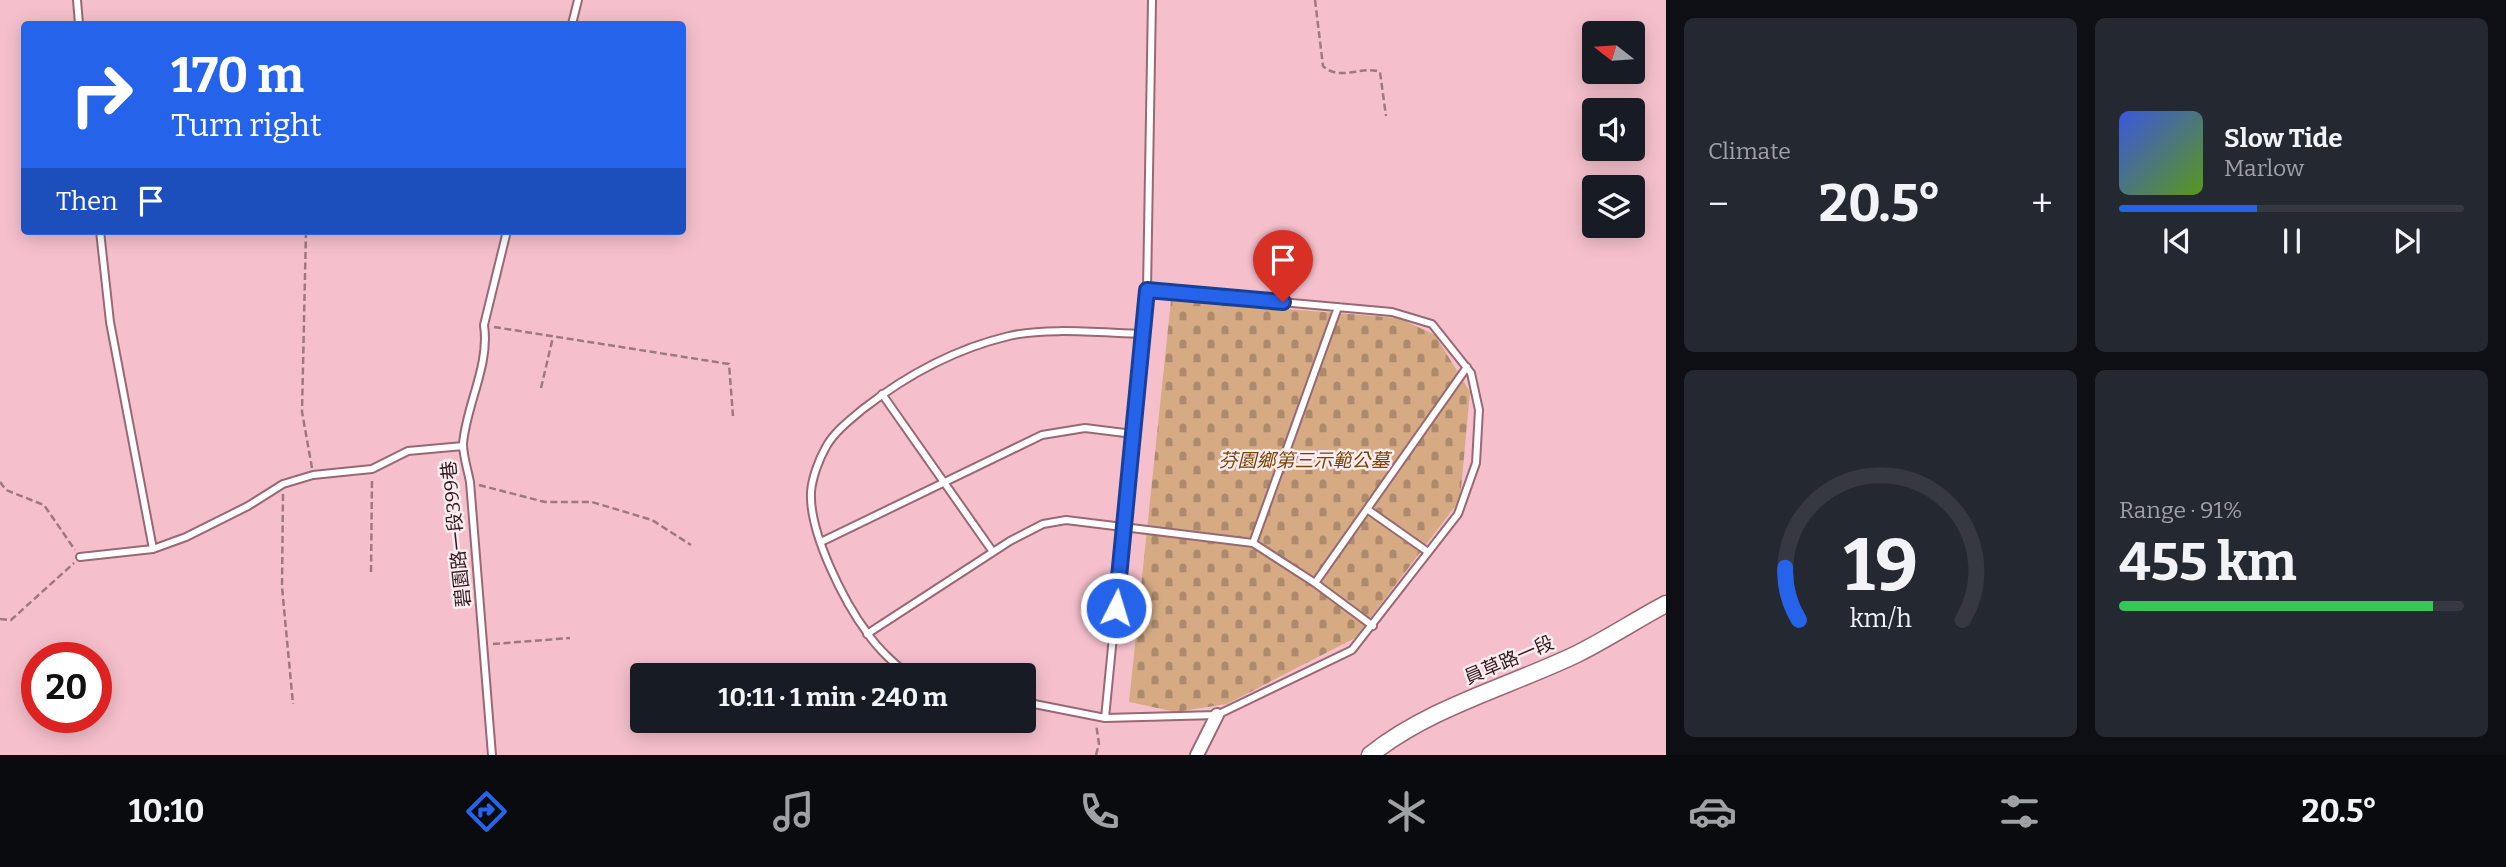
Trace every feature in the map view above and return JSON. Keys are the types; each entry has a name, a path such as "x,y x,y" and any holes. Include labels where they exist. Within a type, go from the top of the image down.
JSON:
{"main road":[{"name":"員草路一段","path":"1370,755 1394,736 1457,705 1577,654 1666,604"}],"street":[{"path":"1198,755 1217,715"}],"lane":[{"path":"77,0 79,21"},
{"path":"573,21 578,0"},
{"path":"1105,718 1147,290 1152,0"},
{"path":"100,235 110,322 153,549"},
{"name":"碧園路一段399巷","path":"492,755 470,482 463,446 481,365 486,336 484,325 506,235"},
{"path":"1036,704 1105,718 1217,715 1352,650 1458,514 1475,463 1479,410 1471,373 1432,324 1392,312 1147,290"},
{"path":"1253,542 1338,307"},
{"path":"894,663 867,634 837,584 821,542 811,492 826,445 850,419 883,394 918,370 959,350 1013,335 1064,332 1143,334"},
{"path":"1315,583 1467,368"},
{"path":"883,394 993,552"},
{"path":"821,542 1042,435 1085,428 1132,433"},
{"path":"80,557 153,549 186,537 248,506 283,484 313,475 372,469 408,451 463,446"},
{"path":"1367,509 1428,552"},
{"path":"867,634 993,552 1043,524 1054,521 1123,526 1253,542 1373,626"}],"path":[{"path":"1315,0 1323,66 1328,71 1353,74 1371,69 1380,72 1386,116"},
{"path":"306,235 302,412 313,475"},
{"path":"484,325 729,364 733,416"},
{"path":"541,388 554,336"},
{"path":"371,572 372,469"},
{"path":"0,482 6,490 44,505 80,557 11,620 0,619"},
{"path":"470,482 545,502 592,502 652,520 691,545"},
{"path":"283,484 282,587 293,704"},
{"path":"483,644 570,638"},
{"path":"1096,755 1099,744 1097,716"}],"green space":[{"name":"芬園鄉第三示範公墓","path":"1171,300 1399,318 1435,335 1470,392 1460,500 1355,638 1227,704 1176,712 1129,702"}],"route":[{"path":"1116,608 1147,290 1283,302"}]}
